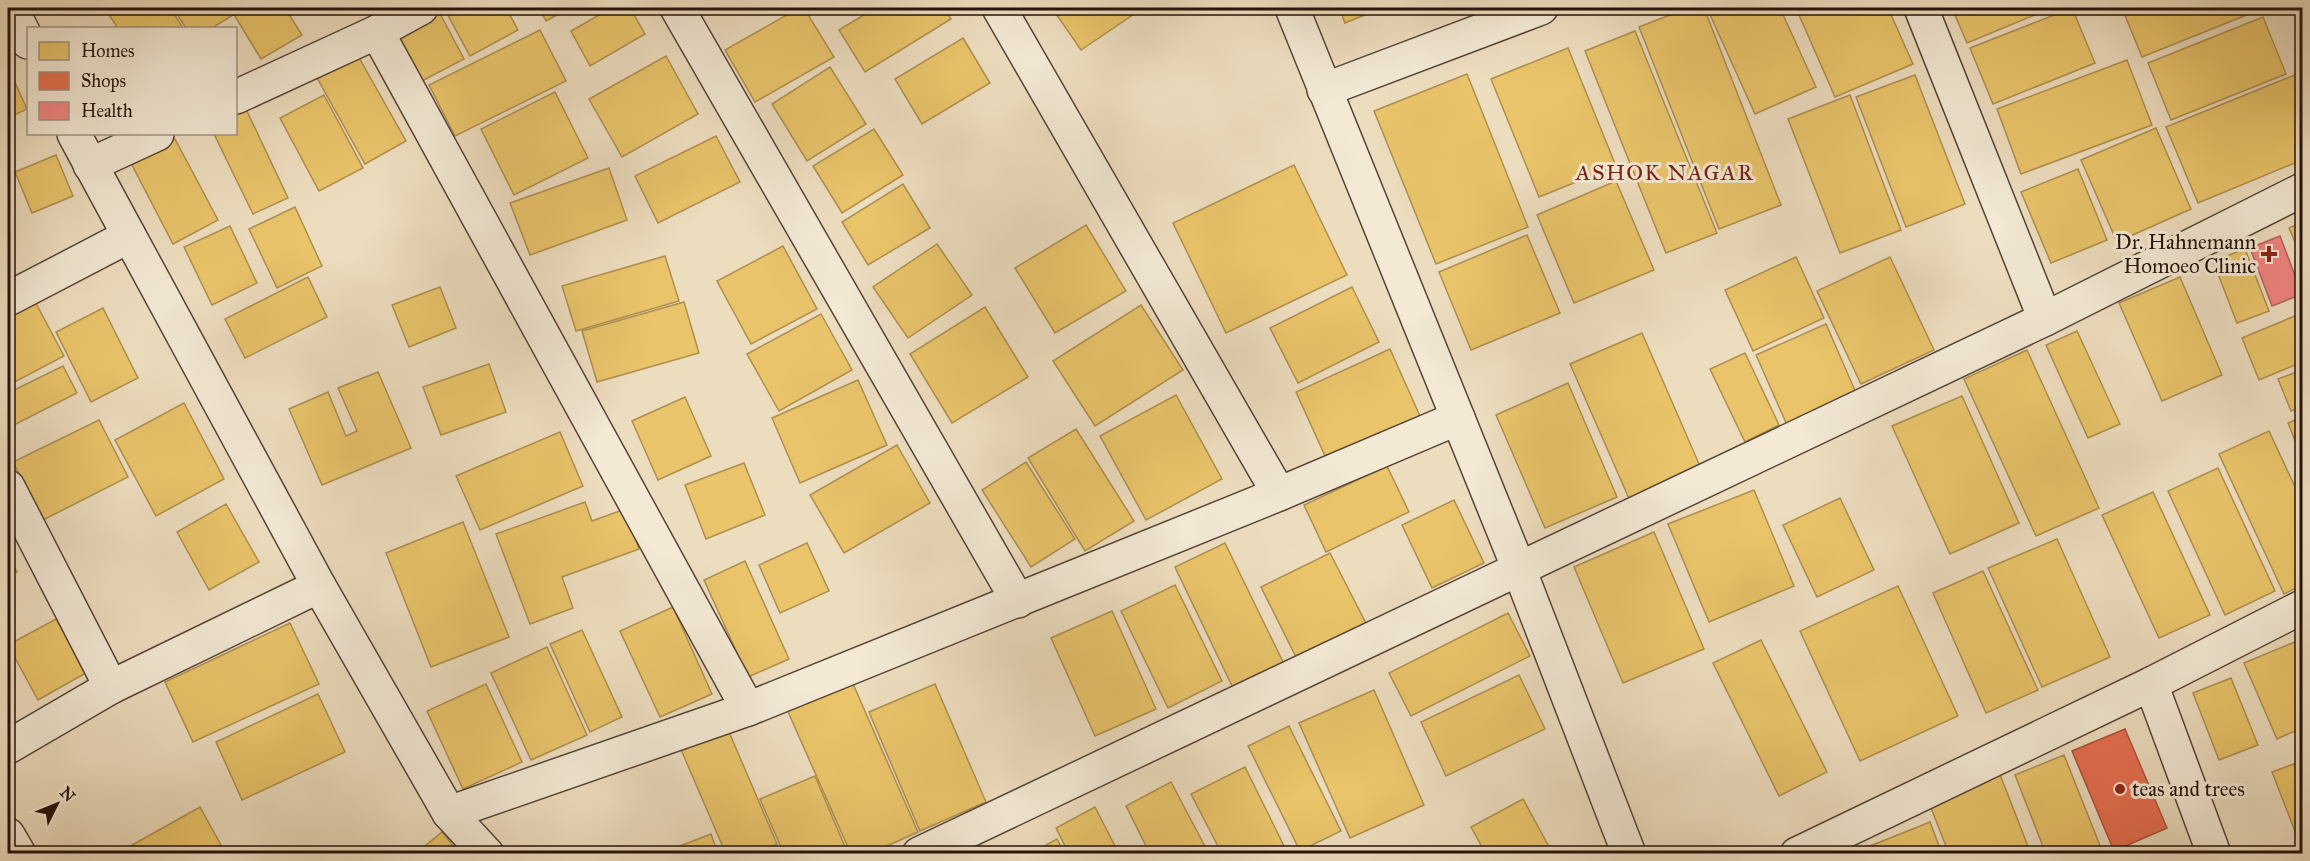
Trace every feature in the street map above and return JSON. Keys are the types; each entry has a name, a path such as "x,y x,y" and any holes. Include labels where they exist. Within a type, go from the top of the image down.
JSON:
{"street":[{"path":"11,8 27,40"},
{"path":"237,97 377,32 421,8"},
{"path":"677,8 1018,601"},
{"path":"999,8 1279,494"},
{"path":"1292,8 1519,569 1629,854"},
{"path":"1324,90 1541,8"},
{"path":"1921,8 2045,319"},
{"path":"377,32 748,708"},
{"path":"75,135 319,586 449,813 487,854"},
{"path":"90,165 156,135"},
{"path":"920,854 2045,319 2302,190"},
{"path":"8,299 129,236"},
{"path":"449,813 748,708 1018,601 1458,418"},
{"path":"8,487 111,687"},
{"path":"8,747 111,687 319,586"},
{"path":"1797,854 2151,684 2302,607"},
{"path":"2151,684 2214,854"},
{"path":"8,835 20,854"}],"building: Homes":[{"path":"104,8 170,8 182,27 117,27"},
{"path":"173,8 228,8 233,15 214,27 185,27"},
{"path":"230,8 285,8 302,35 261,59"},
{"path":"437,8 464,59 422,81 395,31"},
{"path":"444,8 506,8 518,30 470,56"},
{"path":"539,8 570,8 546,21"},
{"path":"611,8 630,8 645,34 590,66 571,31"},
{"path":"799,8 804,8 834,57 755,102 725,50"},
{"path":"875,8 944,8 951,19 865,72 839,30"},
{"path":"1052,8 1143,8 1081,50"},
{"path":"1339,8 1382,8 1345,23"},
{"path":"1688,8 1704,8 1781,205 1719,229 1639,27"},
{"path":"1707,8 1780,8 1816,87 1755,114"},
{"path":"1796,8 1888,8 1913,64 1835,97"},
{"path":"1952,8 2040,8 2042,12 1967,43"},
{"path":"2072,8 2095,63 1993,104 1970,48"},
{"path":"2122,8 2264,8 2142,57"},
{"path":"2263,17 2286,74 2171,120 2148,63"},
{"path":"540,30 566,81 455,136 429,85"},
{"path":"1635,31 1717,233 1666,253 1585,51"},
{"path":"963,38 990,83 922,124 895,79"},
{"path":"1568,48 1616,166 1539,197 1491,79"},
{"path":"357,54 406,141 365,164 316,76"},
{"path":"666,56 698,114 622,157 589,99"},
{"path":"2127,60 2152,125 2021,174 1997,109"},
{"path":"830,67 866,124 807,161 772,104"},
{"path":"2302,72 2302,160 2198,203 2166,127"},
{"path":"1467,74 1528,227 1436,264 1374,111"},
{"path":"1915,75 1965,204 1906,227 1856,97"},
{"path":"12,76 27,109 8,118 8,78"},
{"path":"555,92 588,158 514,195 481,129"},
{"path":"324,95 363,168 319,191 280,118"},
{"path":"1850,95 1901,230 1840,253 1788,119"},
{"path":"245,107 288,198 253,214 214,135 237,135 237,111"},
{"path":"2156,128 2191,209 2117,242 2081,160"},
{"path":"874,129 903,175 842,213 813,166"},
{"path":"716,136 740,182 658,223 635,176"},
{"path":"175,139 218,220 173,244 131,163"},
{"path":"56,155 73,196 32,213 15,172"},
{"path":"1294,165 1347,275 1226,333 1173,223"},
{"path":"609,168 627,220 530,255 510,203"},
{"path":"2078,169 2107,240 2051,263 2021,192"},
{"path":"1616,181 1654,270 1574,303 1537,215"},
{"path":"903,184 930,228 868,265 842,222"},
{"path":"295,207 322,266 277,288 249,229"},
{"path":"2302,222 2302,258 2289,228"},
{"path":"1086,225 1126,291 1055,333 1015,268"},
{"path":"230,226 257,283 212,305 184,247"},
{"path":"1527,235 1560,313 1471,350 1439,272"},
{"path":"937,244 972,295 908,338 873,287"},
{"path":"783,246 817,309 751,344 717,281"},
{"path":"2245,249 2269,311 2237,323 2213,261"},
{"path":"665,256 679,301 576,331 562,286"},
{"path":"1796,257 1824,318 1753,351 1725,290"},
{"path":"1890,257 1934,350 1861,384 1817,291"},
{"path":"308,277 327,317 245,358 225,319"},
{"path":"2180,277 2222,375 2162,401 2119,303"},
{"path":"440,287 456,328 409,347 392,305"},
{"path":"1352,287 1379,342 1298,383 1270,328"},
{"path":"31,294 64,356 9,385 8,307"},
{"path":"684,302 699,353 597,382 582,331"},
{"path":"1141,305 1183,370 1095,426 1053,361"},
{"path":"985,307 1028,377 952,423 910,354"},
{"path":"103,308 138,378 91,402 56,332"},
{"path":"2302,313 2302,362 2259,380 2242,338"},
{"path":"821,314 852,370 779,411 747,354"},
{"path":"1826,324 1857,395 1787,425 1756,355"},
{"path":"2077,331 2120,424 2088,438 2046,345"},
{"path":"1642,333 1703,473 1631,503 1570,364"},
{"path":"1390,349 1420,416 1326,458 1296,392"},
{"path":"2027,350 2099,508 2036,536 1964,379"},
{"path":"1745,353 1779,425 1745,442 1710,369"},
{"path":"489,364 506,412 441,435 423,387"},
{"path":"63,366 77,393 8,428 8,393"},
{"path":"2302,370 2302,407 2291,411 2278,379"},
{"path":"378,372 411,448 322,485 289,409 328,392 346,436 357,431 338,388"},
{"path":"858,380 887,445 800,483 772,418"},
{"path":"1568,383 1617,497 1545,528 1496,415"},
{"path":"1176,395 1222,479 1146,520 1100,436"},
{"path":"1962,396 2019,523 1950,554 1892,426"},
{"path":"685,397 711,456 658,480 632,421"},
{"path":"184,403 224,479 156,516 115,440"},
{"path":"2302,417 2302,456 2301,456 2288,423"},
{"path":"99,420 128,477 43,520 13,462"},
{"path":"1076,429 1134,521 1085,551 1028,458"},
{"path":"2269,431 2302,502 2302,585 2284,594 2219,454"},
{"path":"560,432 583,486 480,530 456,476"},
{"path":"897,445 930,503 844,553 810,495"},
{"path":"1026,462 1075,539 1031,567 982,490"},
{"path":"744,463 765,515 706,539 685,485"},
{"path":"1387,466 1409,512 1326,552 1304,505"},
{"path":"2218,468 2275,591 2225,615 2168,491"},
{"path":"1754,490 1794,586 1709,622 1668,524"},
{"path":"2153,492 2210,615 2159,638 2102,515"},
{"path":"1840,498 1874,570 1817,597 1783,525"},
{"path":"1454,500 1484,563 1432,588 1402,525"},
{"path":"585,502 592,521 625,509 639,549 562,577 573,608 530,624 496,534"},
{"path":"226,504 259,562 209,590 177,532"},
{"path":"463,522 509,637 431,667 386,553"},
{"path":"1654,532 1704,649 1623,683 1574,567"},
{"path":"2057,539 2110,657 2042,687 1988,568"},
{"path":"807,543 829,591 780,613 759,565"},
{"path":"1225,543 1284,664 1233,688 1175,567"},
{"path":"1330,553 1371,633 1301,667 1261,587"},
{"path":"8,556 17,572 8,578"},
{"path":"745,561 789,659 748,677 704,580"},
{"path":"1983,571 2038,690 1986,713 1933,593"},
{"path":"1175,585 1222,681 1168,708 1121,611"},
{"path":"1898,586 1958,716 1860,761 1800,631"},
{"path":"673,607 712,694 660,717 620,631"},
{"path":"1112,611 1156,709 1095,736 1051,638"},
{"path":"1508,613 1530,656 1411,716 1389,673"},
{"path":"56,619 86,673 38,700 8,645"},
{"path":"290,623 319,684 193,742 165,682"},
{"path":"582,630 622,717 590,732 550,644"},
{"path":"2302,639 2302,728 2277,739 2244,663"},
{"path":"1761,640 1827,772 1779,796 1713,663"},
{"path":"547,647 587,735 531,760 491,673"},
{"path":"1519,675 1545,729 1446,776 1421,722"},
{"path":"850,677 918,832 869,854 851,854 785,705"},
{"path":"2231,678 2258,745 2219,760 2193,693"},
{"path":"486,684 522,762 463,789 427,711"},
{"path":"935,684 986,802 920,831 869,712"},
{"path":"1374,690 1424,805 1350,838 1299,723"},
{"path":"318,694 345,752 242,800 216,742"},
{"path":"726,725 777,844 753,854 726,854 679,745"},
{"path":"1289,726 1341,831 1300,851 1248,746"},
{"path":"2064,755 2101,848 2086,854 2046,854 2015,775"},
{"path":"2302,761 2302,837 2298,839 2272,772"},
{"path":"1245,767 1288,854 1222,854 1191,794"},
{"path":"1999,772 2031,854 1949,854 1928,800"},
{"path":"815,776 848,854 784,854 760,799"},
{"path":"1171,782 1209,854 1150,854 1126,806"},
{"path":"1523,799 1553,854 1486,854 1471,827"},
{"path":"200,807 226,854 116,854"},
{"path":"1095,807 1119,854 1069,854 1056,828"},
{"path":"1930,822 1942,854 1861,854 1860,850"},
{"path":"442,832 460,854 415,854"},
{"path":"711,834 718,854 659,854"},
{"path":"1057,839 1065,854 1030,854"}],"building: Shops":[{"name":"teas and trees","path":"2125,729 2167,828 2114,851 2072,751"}],"building: Health":[{"path":"2280,236 2302,294 2272,306 2250,248"}],"place":[{"name":"Dr. Hahnemann Homoeo Clinic","path":"2269,254"},
{"name":"teas and trees","path":"2120,789"}],"district":[{"name":"ASHOK NAGAR","path":"1665,172"}]}
